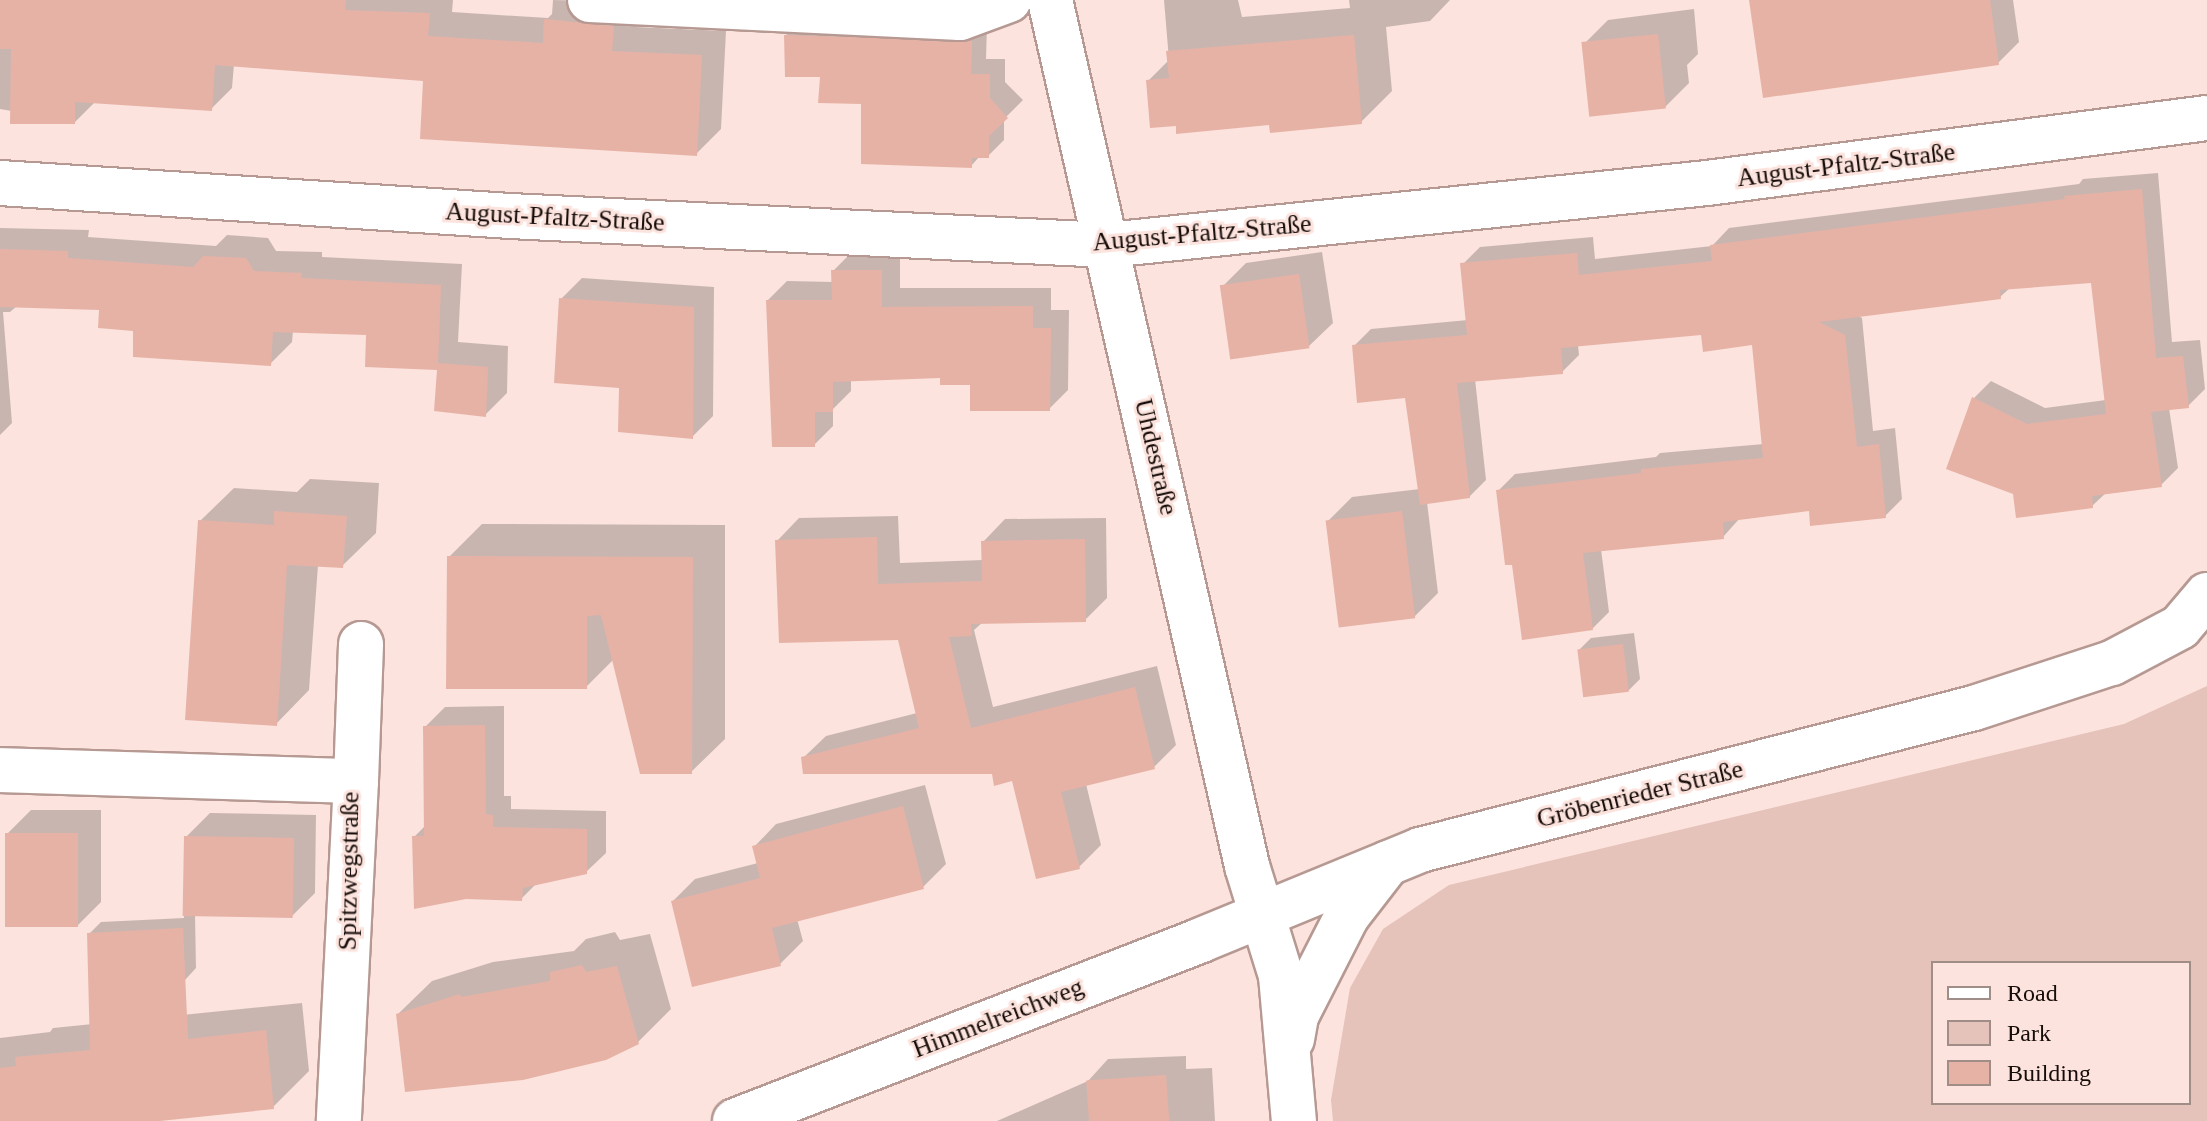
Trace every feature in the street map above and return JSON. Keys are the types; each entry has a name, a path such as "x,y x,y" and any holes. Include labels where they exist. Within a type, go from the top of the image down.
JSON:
{"street":[{"path":"590,0 960,18 1009,0"},
{"name":"Uhdestraße","path":"1050,0 1247,866 1261,914"},
{"name":"August-Pfaltz-Straße","path":"0,183 510,216 1108,245 1707,183 2207,118"},
{"name":"Gröbenrieder Straße","path":"1261,914 1390,860 1974,708 2112,663 2180,627 2207,595"},
{"path":"356,781 361,644"},
{"name":"Spitzwegstraße","path":"0,770 356,781 339,1121"},
{"path":"1289,1053 1296,1016 1347,916 1390,860"},
{"path":"1261,914 1281,976 1294,1121"},
{"name":"Himmelreichweg","path":"735,1121 1261,914"}],"green space":[{"path":"2207,686 2207,1121 1333,1121 1331,1100 1350,988 1383,929 1449,885 2124,724"}],"building":[{"path":"0,0 346,0 345,10 430,13 428,36 543,43 544,19 614,26 612,51 702,55 697,156 420,139 423,81 215,65 212,111 75,102 75,124 10,124 11,49 0,49"},
{"path":"1749,0 1990,0 1999,65 1763,98"},
{"path":"1658,34 1666,109 1589,117 1581,42"},
{"path":"784,35 972,41 971,74 990,74 990,98 1008,118 989,136 989,158 972,158 972,168 861,164 861,104 818,103 820,77 785,77"},
{"path":"1354,35 1362,124 1270,133 1269,125 1176,134 1176,126 1150,128 1146,80 1169,78 1166,51"},
{"path":"2142,189 2156,358 2183,356 2189,408 2151,412 2162,487 2092,496 2093,508 2016,518 2013,494 1946,469 1972,397 2027,424 2106,414 2091,283 2000,290 2001,299 1819,322 1845,335 1857,447 1879,444 1886,518 1810,526 1809,511 1723,522 1724,539 1583,553 1593,630 1522,640 1512,565 1505,565 1496,490 1641,473 1641,469 1763,458 1752,345 1703,352 1701,335 1561,348 1563,374 1457,383 1470,498 1420,505 1405,398 1357,403 1352,345 1467,335 1460,263 1577,253 1579,275 1712,261 1710,245 2065,199 2064,196"},
{"path":"0,249 68,251 68,258 193,267 203,256 246,258 254,271 302,273 301,278 441,285 438,363 488,367 486,417 434,411 437,370 365,367 366,335 273,332 271,366 133,357 133,331 98,328 99,310 0,307"},
{"path":"831,270 882,270 882,307 1033,306 1033,328 1051,328 1050,411 970,411 970,385 940,385 940,378 833,382 833,412 815,412 815,447 772,447 766,300 832,300"},
{"path":"1299,274 1309,348 1230,359 1220,285"},
{"path":"559,298 694,307 693,439 618,432 619,388 554,383"},
{"path":"274,511 347,516 343,568 287,565 277,726 185,720 198,520 274,525"},
{"path":"1402,511 1415,618 1339,628 1326,520"},
{"path":"877,537 878,584 982,581 981,541 1085,539 1086,622 971,624 972,636 949,637 971,728 1135,687 1155,769 1061,792 1080,869 1036,879 1012,781 994,786 992,774 803,774 801,757 919,728 898,640 779,643 775,540"},
{"path":"447,556 693,557 692,774 640,774 601,615 587,616 587,689 446,689"},
{"path":"1623,644 1629,692 1583,697 1577,650"},
{"path":"485,725 486,814 493,815 493,827 587,829 587,874 523,888 522,901 466,899 414,909 412,836 424,836 423,726"},
{"path":"903,806 924,889 772,928 781,966 692,987 671,901 760,878 752,846"},
{"path":"5,833 78,833 78,927 5,927"},
{"path":"184,836 294,838 293,918 183,916"},
{"path":"183,928 188,1039 266,1030 274,1109 160,1121 0,1121 0,1068 16,1066 15,1057 90,1050 87,933"},
{"path":"582,965 586,972 617,966 639,1044 606,1060 523,1080 405,1092 396,1014 460,994 461,997 550,981 550,972"},
{"path":"1166,1075 1169,1121 1089,1121 1086,1081"}]}
